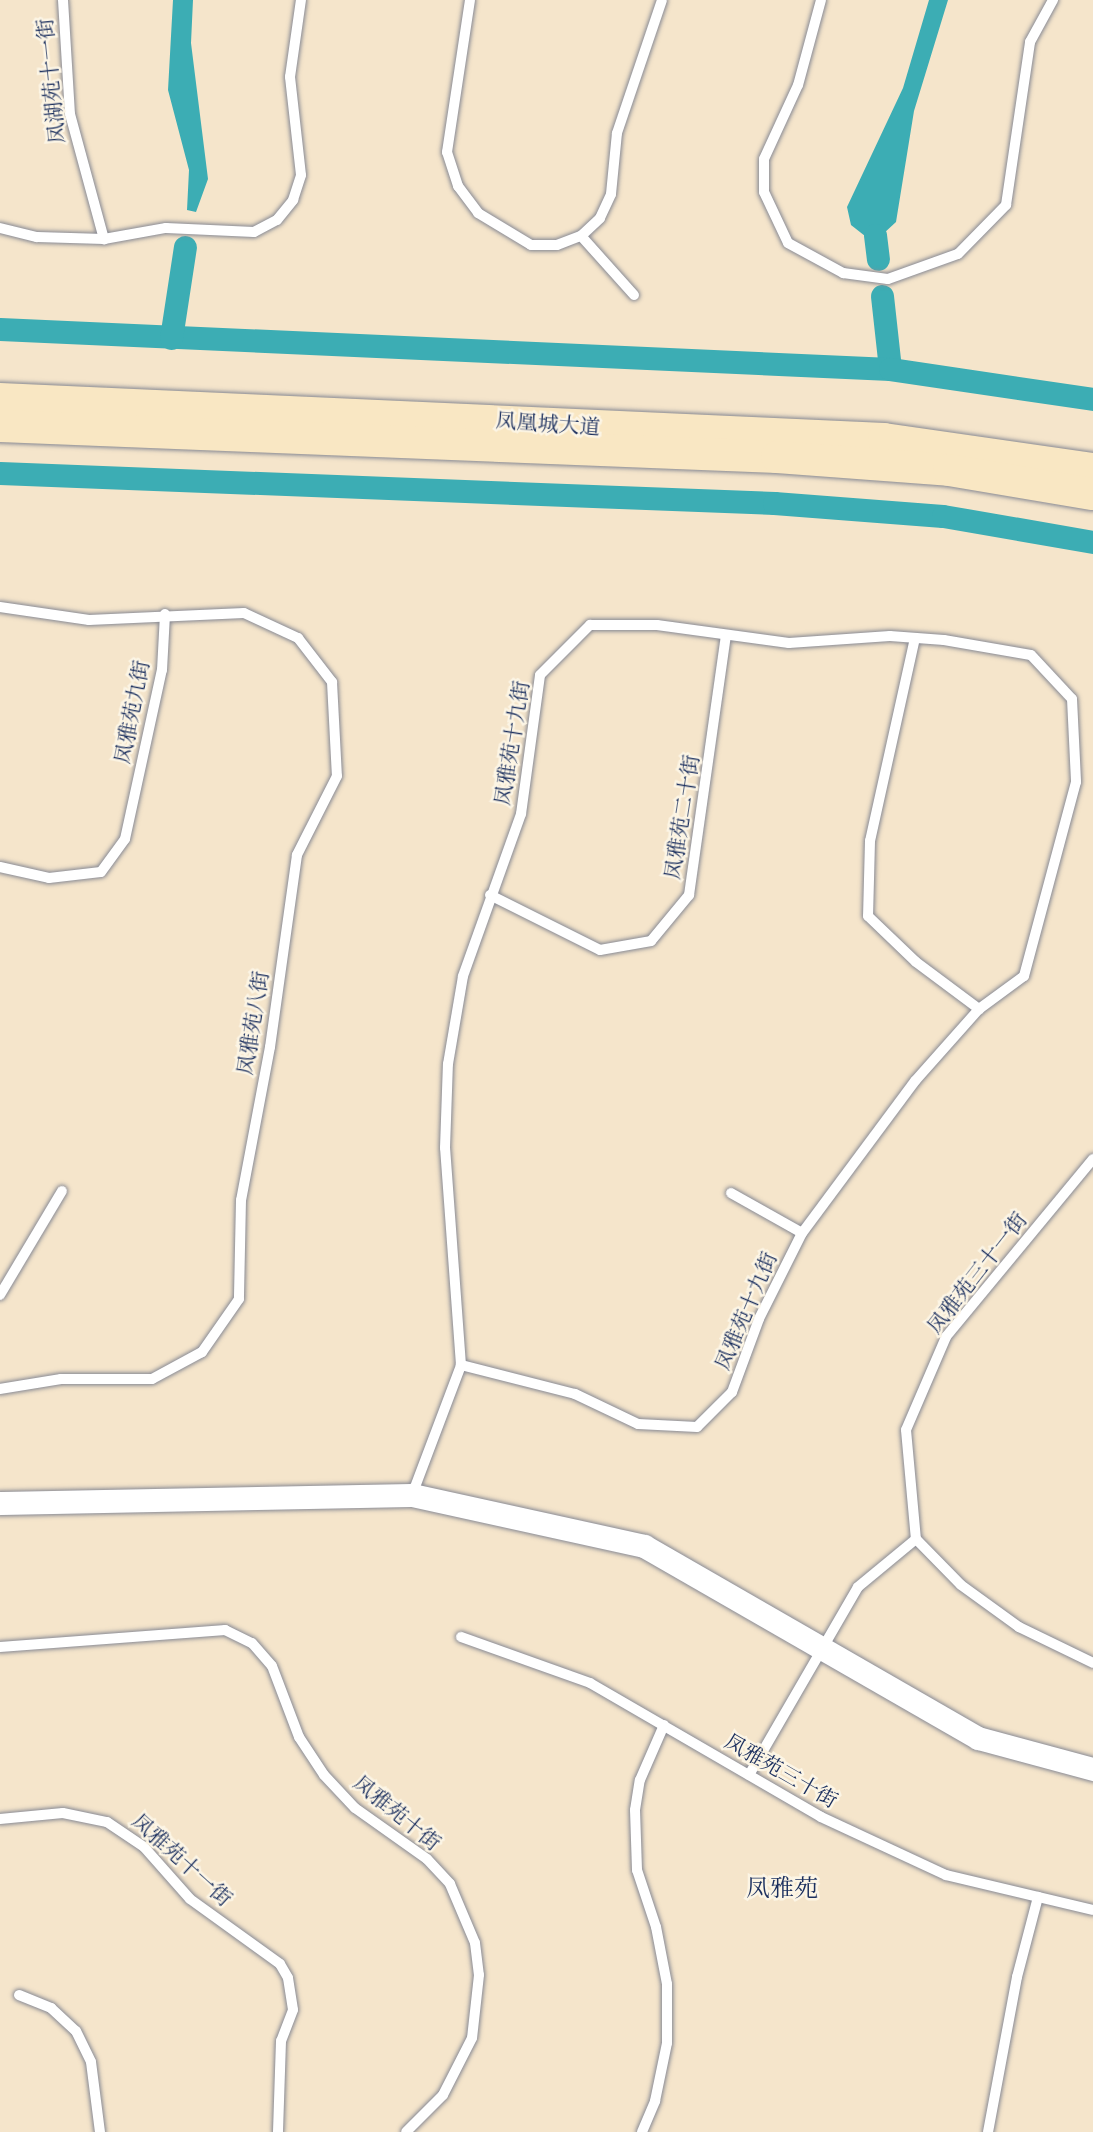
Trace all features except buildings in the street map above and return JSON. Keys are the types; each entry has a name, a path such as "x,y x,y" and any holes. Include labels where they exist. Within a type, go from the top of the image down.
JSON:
{"main road":[{"name":"凤凰城大道","path":"0,399 884,439 1093,469"},
{"name":"凤凰城大道","path":"0,426 777,457 949,470 1093,494"}],"street":[{"path":"0,1503 412,1495 644,1546 978,1738 1093,1769"}],"lane":[{"name":"凤湖苑十一街","path":"63,0 70,114 104,239"},
{"path":"0,228 37,237 104,239 166,229 254,232 277,220 293,200 301,175 290,77 300,0"},
{"path":"470,0 447,152 458,186 478,213 531,245 557,245 581,236 600,218 611,194 617,133 662,0"},
{"path":"821,0 798,85 764,159 764,192 788,243 843,274 888,279 958,254 1006,205 1030,42 1053,0"},
{"path":"581,236 634,295"},
{"path":"0,607 89,620 165,614"},
{"name":"凤雅苑八街","path":"0,1389 61,1379 152,1380 202,1352 239,1299 241,1200 270,1047 298,855 337,776 332,682 298,638 244,613 165,614"},
{"name":"凤雅苑九街","path":"0,867 49,878 101,872 125,839 162,670 165,614"},
{"name":"凤雅苑十九街","path":"590,625 657,625 789,643 915,638 1031,655 1072,699 1076,782 1024,976 979,1009 915,1081 802,1233 759,1319 732,1392 697,1427 638,1424 575,1394 461,1364 444,1148 448,1064 463,976 521,814 540,675 590,625"},
{"name":"凤雅苑二十街","path":"490,895 600,950 651,941 689,895 726,636"},
{"path":"915,638 870,841 868,916 916,962 979,1009"},
{"name":"凤雅苑三十一街","path":"916,1539 906,1430 946,1337 1093,1159"},
{"path":"0,1295 62,1191"},
{"name":"凤雅苑十九街","path":"731,1193 802,1233"},
{"path":"412,1495 461,1364"},
{"path":"749,1775 858,1587 916,1539 961,1585 1019,1627 1093,1663"},
{"name":"凤雅苑十街","path":"0,1647 194,1629 225,1630 252,1643 272,1666 299,1737 324,1775 355,1808 427,1859 450,1884 475,1943 478,2007 472,2038 443,2095 406,2132"},
{"name":"凤雅苑三十街","path":"461,1637 590,1683 821,1817 946,1875 1093,1910"},
{"path":"642,2132 655,2101 667,2043 667,1984 637,1870 634,1830 640,1780 664,1725"},
{"name":"凤雅苑十一街","path":"0,1819 63,1813 107,1822 144,1847 190,1899 279,1964 290,1986 293,2010 281,2041 278,2132"},
{"path":"988,2132 1017,1977 1038,1897"},
{"path":"19,1995 51,2008 76,2031 91,2062 100,2132"}],"water":[{"path":"173,0 193,0 191,43 208,179 196,212 187,210 189,170 168,90"},
{"path":"929,0 948,0 914,111 896,222 883,234 865,236 851,225 847,207 903,88"}],"waterway":[{"path":"875,235 878,259"},
{"path":"171,338 185,247"},
{"path":"882,296 890,369"},
{"path":"0,329 890,369 1093,399"},
{"path":"0,473 774,503 943,516 1093,542"}],"district":[{"name":"凤雅苑","path":"782,1888"}]}
